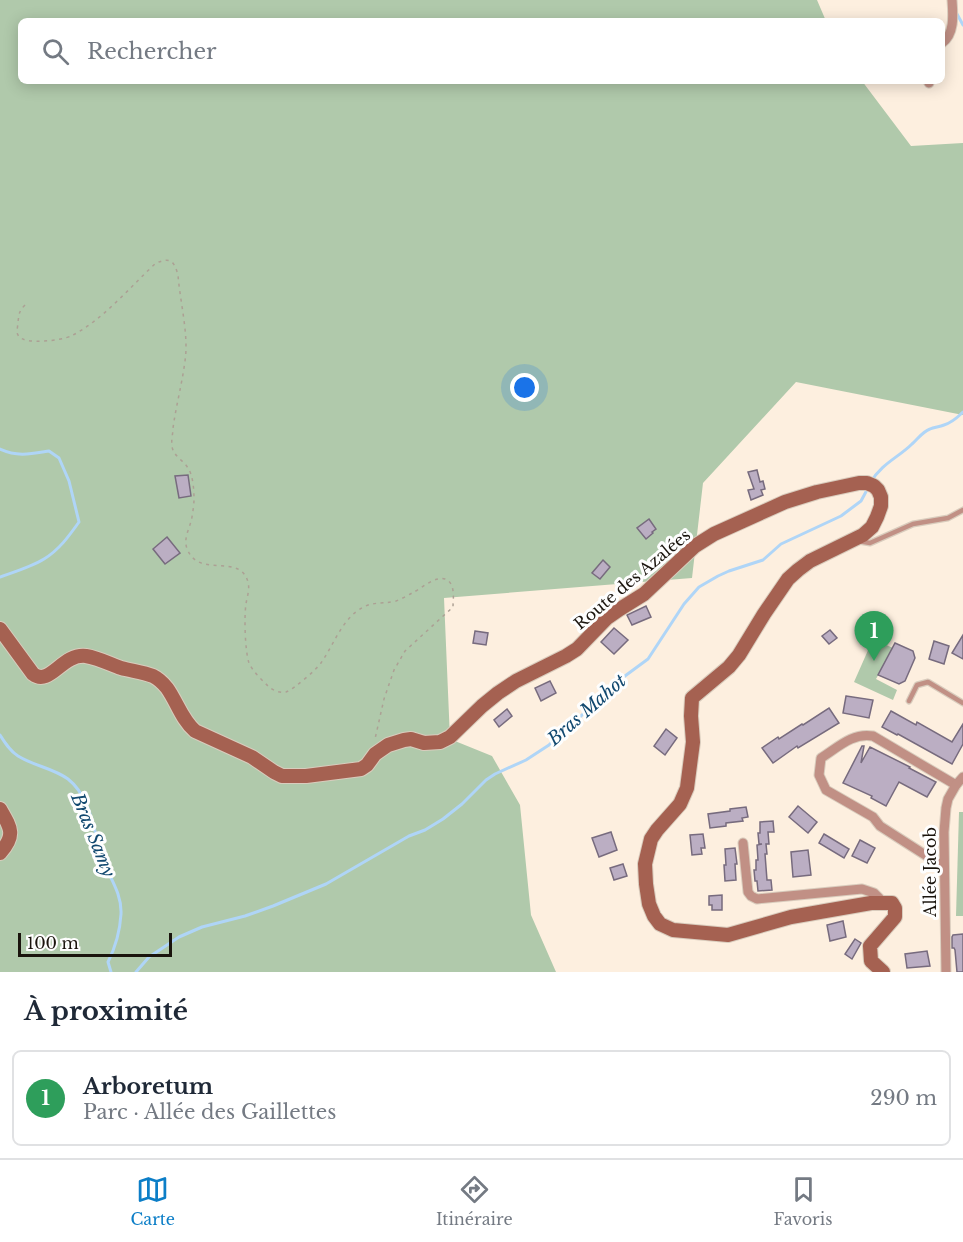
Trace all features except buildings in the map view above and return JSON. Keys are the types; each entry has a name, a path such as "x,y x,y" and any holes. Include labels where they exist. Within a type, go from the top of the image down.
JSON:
{"main road":[{"name":"Route des Azalées","path":"0,628 36,677 49,676 65,661 87,656 153,676 168,689 189,726 195,731 252,757 282,776 352,771 367,765 378,751 388,745 411,739 424,743 435,743 450,737 498,693 577,649 607,618 644,594 695,546 714,534 785,502 849,484 867,483 874,486 881,497 878,517 872,526 863,535 810,561 788,579 740,655 692,698 693,742 687,788 680,804 651,839 645,864 649,904 654,916 660,924 673,930 721,935 735,934 791,917 883,902"},
{"path":"0,809 9,825 11,837 0,853"},
{"path":"883,902 892,903 895,908 895,917 870,946 871,962 883,972"}],"street":[{"path":"945,42 953,20 952,0"},
{"path":"944,867 880,826 873,817 826,790 819,775 821,758 864,734 873,736 956,784"},
{"name":"Allée Jacob","path":"946,972 945,808 956,784 963,777"},
{"path":"744,843 748,892 757,899 862,889 874,892 883,902"}],"lane":[{"path":"852,540 870,543 913,524 948,518 963,510"},
{"path":"909,701 917,685 928,682 963,703"}],"path":[{"path":"25,305 19,313 17,332 21,340 36,342 68,338 110,308 156,263 165,259 170,260 176,267 186,360 175,417 172,447 174,453 191,474 194,497 192,519 185,541 188,551 200,563 238,568 244,573 249,588 245,620 249,661 252,668 272,689 286,692 320,664 343,626 356,612 373,603 396,601 436,579 445,579 450,583 454,592 453,608 405,651 394,670 384,699 375,739 378,751"}],"green space":[{"path":"0,0 817,0 825,18 18,18 18,84 864,84 911,146 963,143 963,415 796,382 703,483 692,578 444,598 450,739 492,756 520,805 531,915 556,972 0,972"},
{"path":"873,639 893,648 876,679 897,690 893,700 854,682"},
{"path":"959,812 963,812 963,916 956,916"}],"waterway":[{"name":"Bras Mahot","path":"957,14 963,25"},
{"name":"Bras Mahot","path":"871,482 885,465 925,432 949,423 963,412"},
{"name":"Bras Samy","path":"0,449 18,454 49,451 59,458 69,481 79,522 49,555 34,564 0,577"},
{"name":"Bras Mahot","path":"136,972 149,957 179,937 202,927 273,906 326,884 443,819 486,780 526,760 549,745 610,687 648,659 684,604 699,587 729,571 763,560 781,544 841,516 861,501 868,488"},
{"name":"Bras Samy","path":"0,735 18,756 68,779 76,786 87,805 102,858 121,906 118,933 108,962 111,972"}],"place":[{"name":"Arboretum","path":"874,661"}]}
